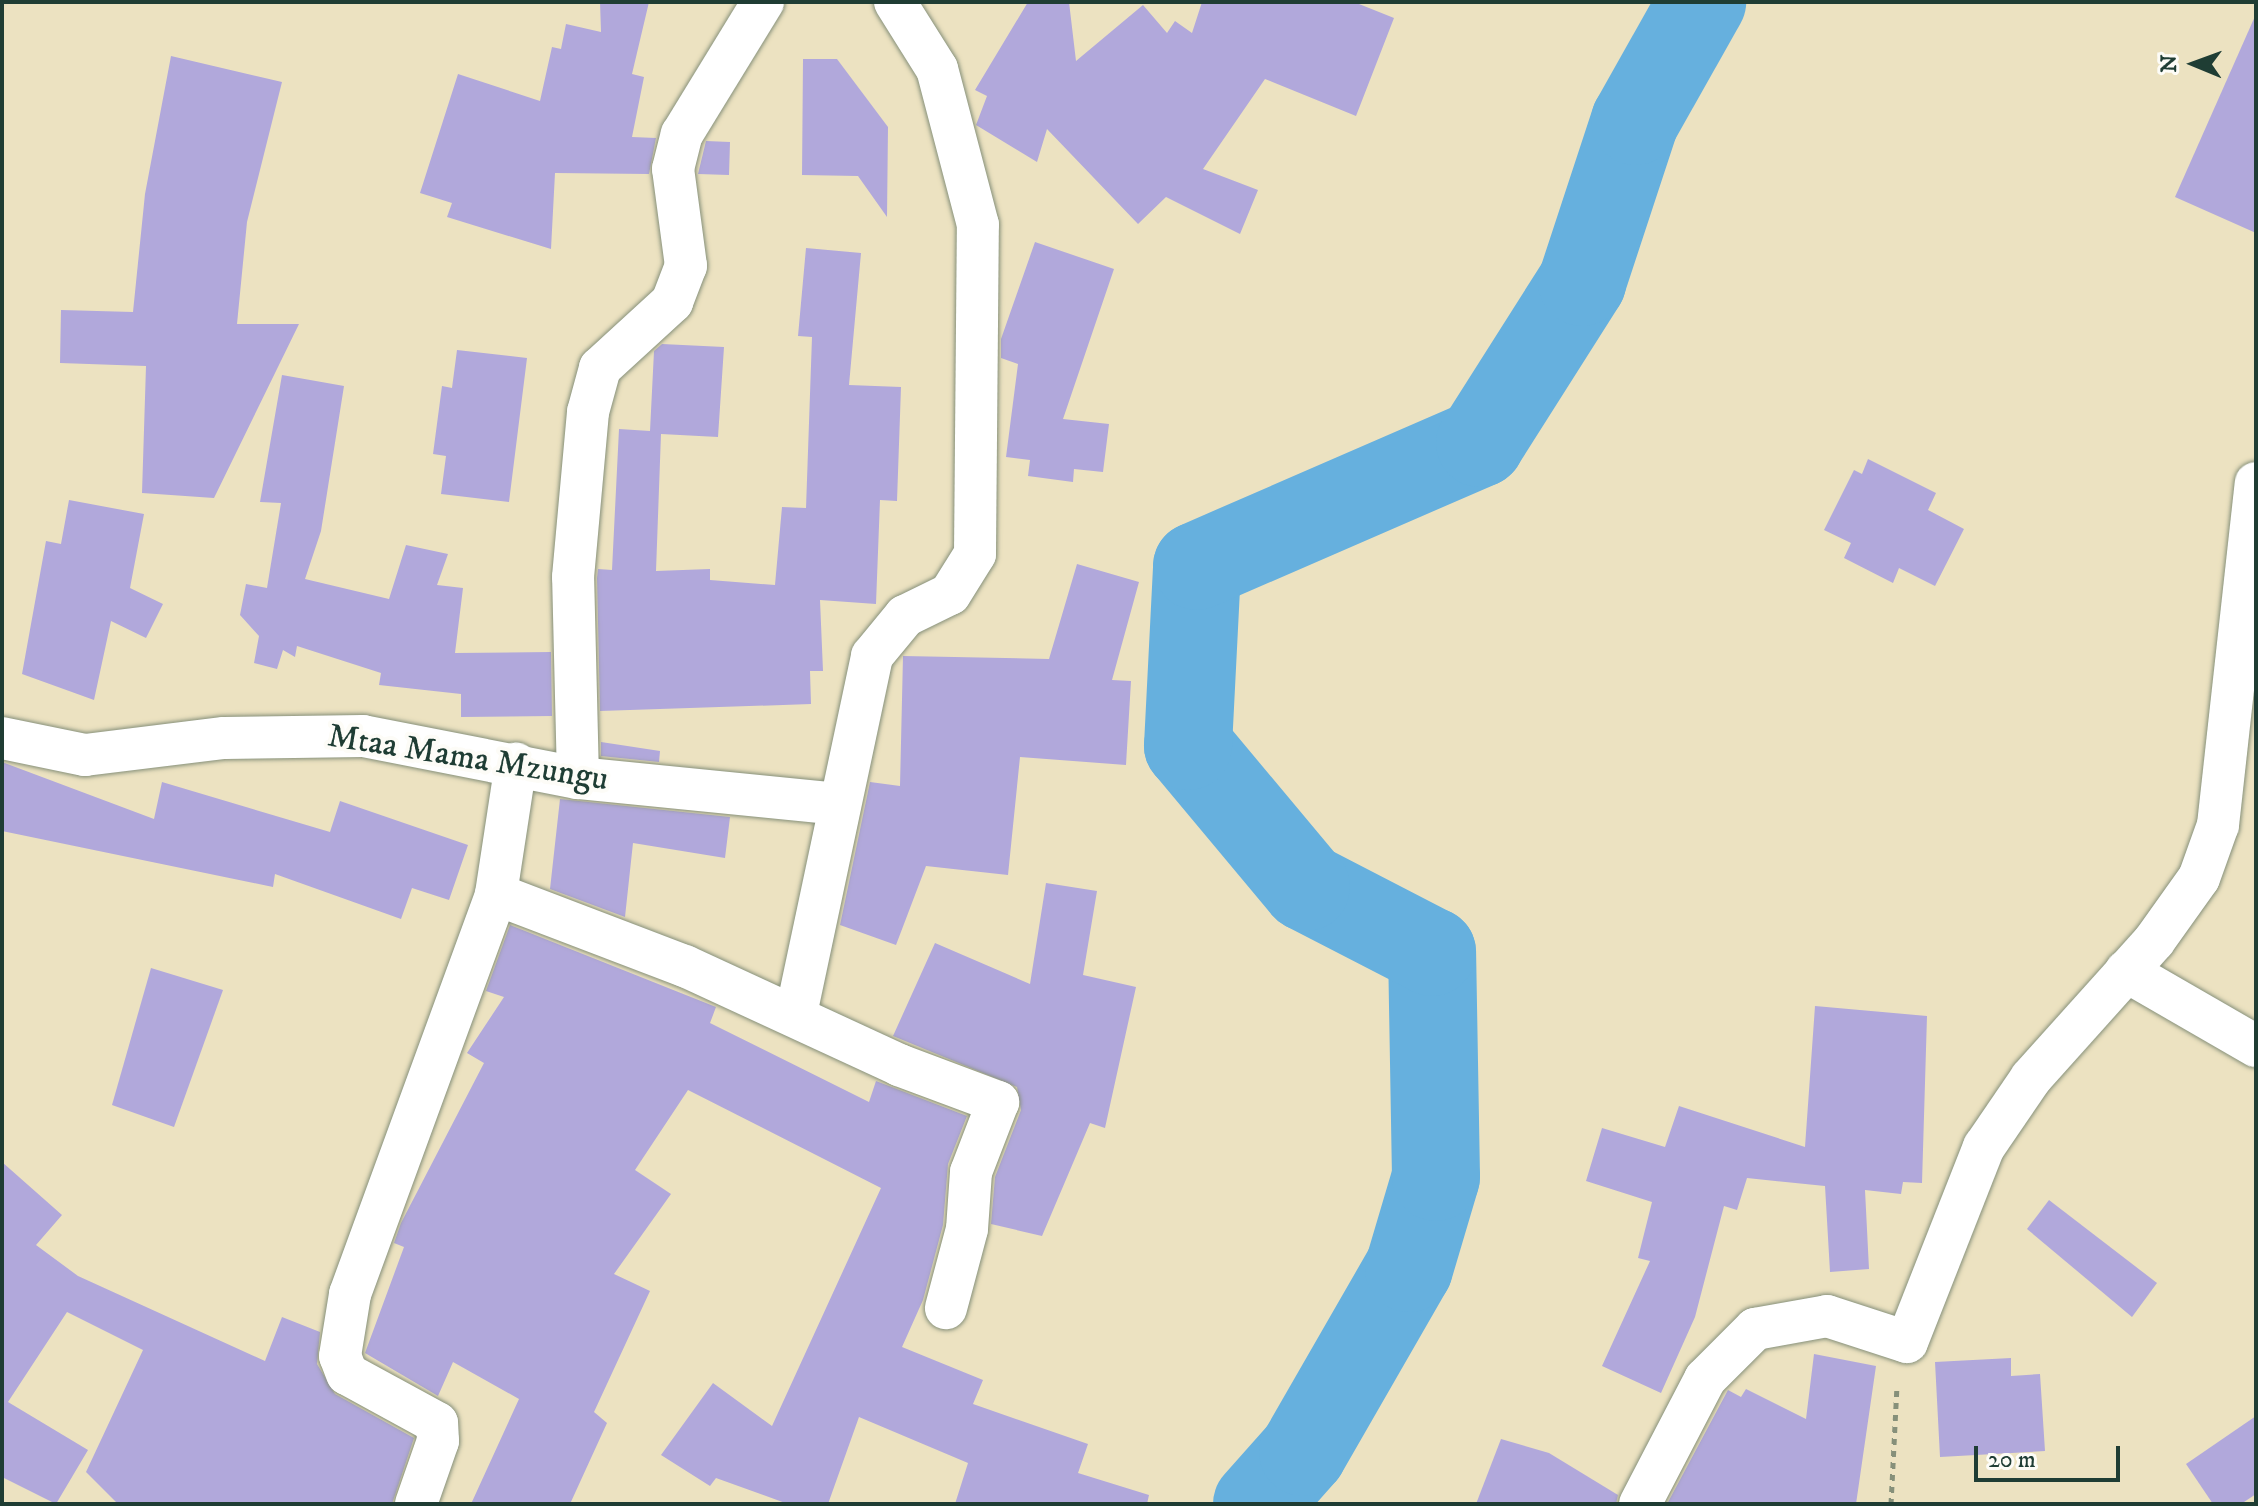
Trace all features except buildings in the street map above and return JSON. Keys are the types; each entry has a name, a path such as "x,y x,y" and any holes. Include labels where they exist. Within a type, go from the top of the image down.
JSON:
{"street":[{"path":"578,778 573,577 588,412 600,368 672,302 686,266 673,169 682,134 763,2"},
{"path":"796,1014 872,656 905,616 950,594 975,554 978,225 937,69 895,2"},
{"path":"1640,1504 1705,1379 1755,1329 1827,1316 1907,1342 1984,1147 2031,1078 2126,971 2199,878 2218,825 2256,483"},
{"name":"Mtaa Mama Mzungu","path":"2,738 85,755 224,738 363,736 578,778 840,804"},
{"path":"416,1504 438,1441 437,1423 347,1374 340,1356 350,1294 496,894 516,764"},
{"path":"496,894 796,1014 899,1065 998,1102 971,1172 967,1229 946,1308"},
{"path":"2126,971 2256,1046"}],"path":[{"path":"1891,1504 1895,1398 1907,1342"}],"waterway":[{"path":"1257,1504 1303,1452 1409,1268 1436,1177 1432,952 1306,887 1188,746 1197,566 1480,443 1582,282 1635,121 1702,2"}]}
